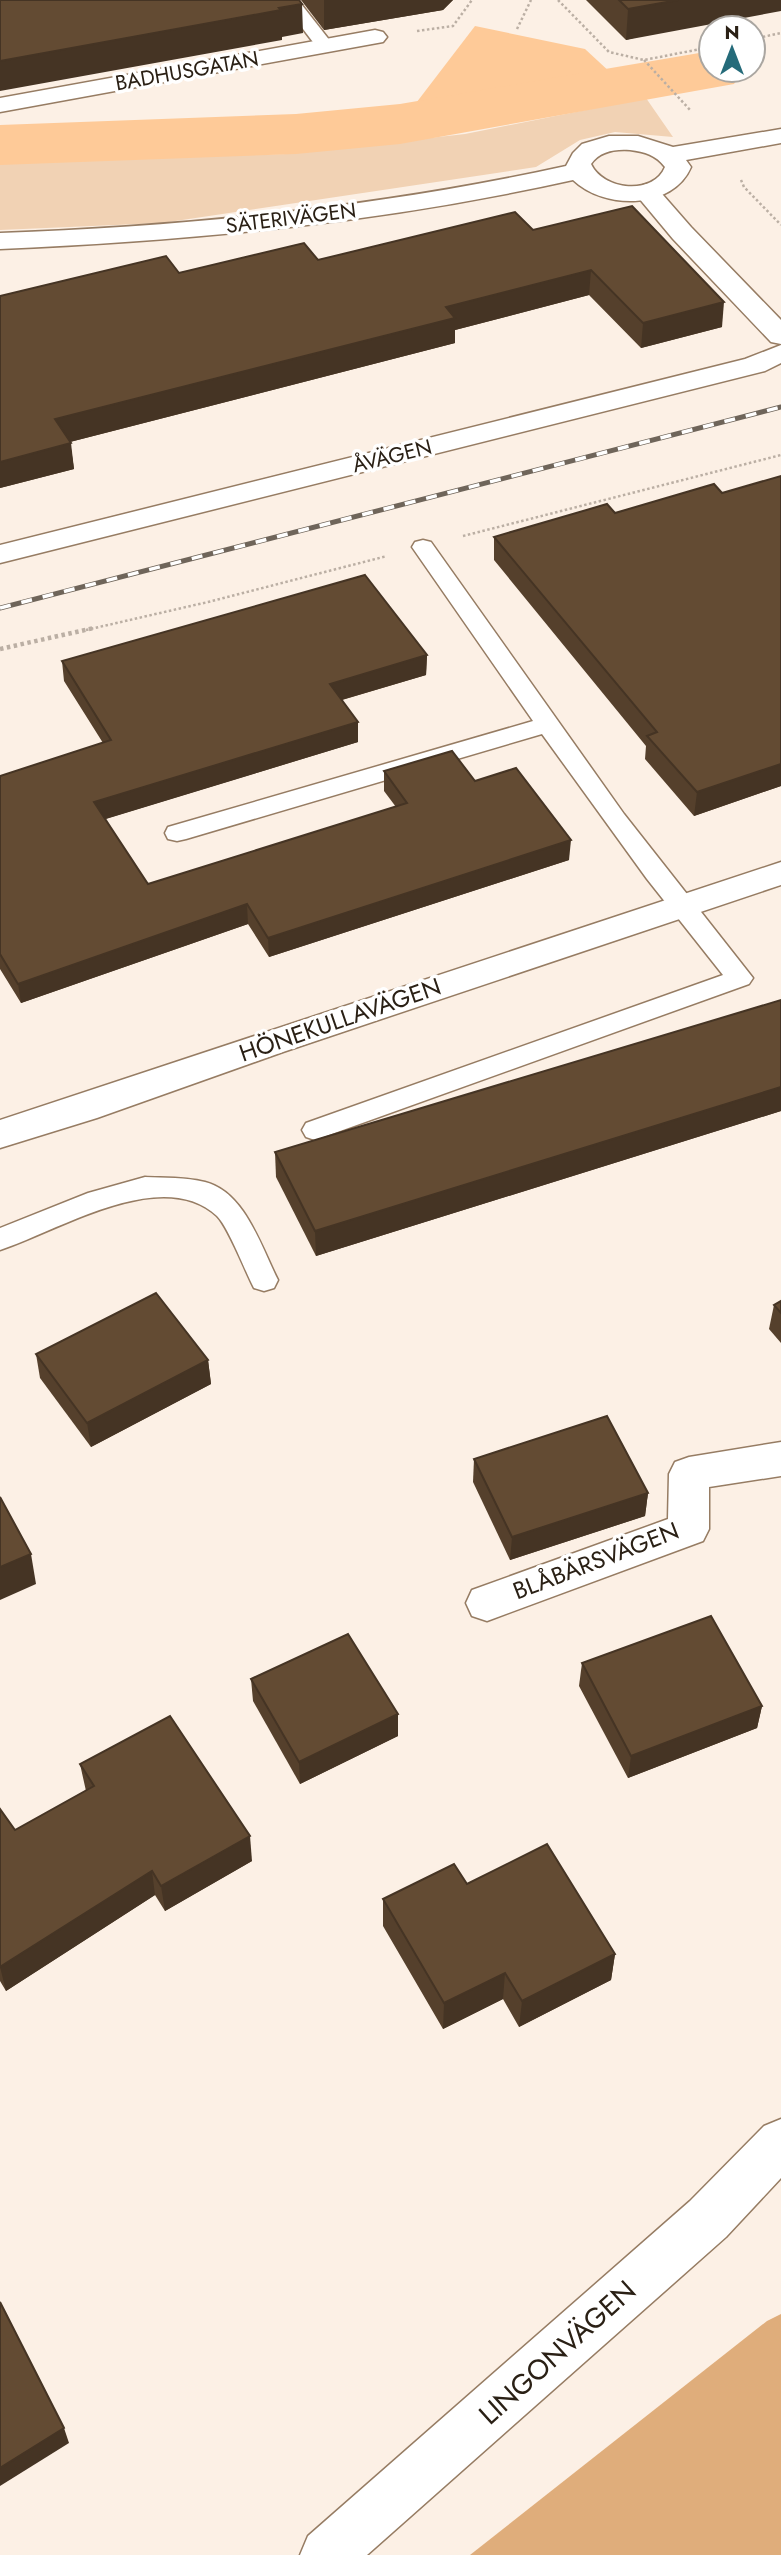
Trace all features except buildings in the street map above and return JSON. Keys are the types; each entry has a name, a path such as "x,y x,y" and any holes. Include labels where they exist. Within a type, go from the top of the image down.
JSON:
{"street":[{"name":"BADHUSGATAN","path":"0,105 375,37"},
{"path":"670,155 781,136"},
{"path":"609,143 649,145 670,155 678,167 674,180 647,192 625,193 604,189 588,181 579,171 578,164 587,151 609,143"},
{"name":"SÄTERIVÄGEN","path":"0,241 93,238 297,219 516,187 579,171"},
{"path":"647,192 682,233 781,336"},
{"name":"ÅVÄGEN","path":"0,554 754,365 781,353"},
{"name":"HÖNEKULLAVÄGEN","path":"0,1134 781,873"},
{"name":"BLÅBÄRSVÄGEN","path":"487,1603 688,1530 690,1474 781,1459"},
{"name":"LINGONVÄGEN","path":"327,2555 708,2218 781,2143"}],"lane":[{"path":"289,0 325,46"},
{"path":"315,1130 740,978 681,908 547,725 423,547"},
{"path":"177,833 547,725"},
{"path":"0,1239 98,1200 145,1187 202,1191 229,1211 264,1280"}],"path":[{"path":"375,37 453,26 472,0"},
{"path":"517,29 531,0"},
{"path":"558,0 609,52 644,60 697,50"},
{"path":"644,60 684,104"}],"shaded area":[{"path":"475,26 585,49 625,86 400,124"},
{"path":"646,98 673,137 615,132 580,140 536,167 162,223 0,230 0,162 287,154 465,134"},
{"path":"781,2314 781,2555 470,2555 767,2321"}],"waterway":[{"path":"0,145 296,134 400,124 697,72"}],"railway":[{"path":"0,608 781,407"}]}
